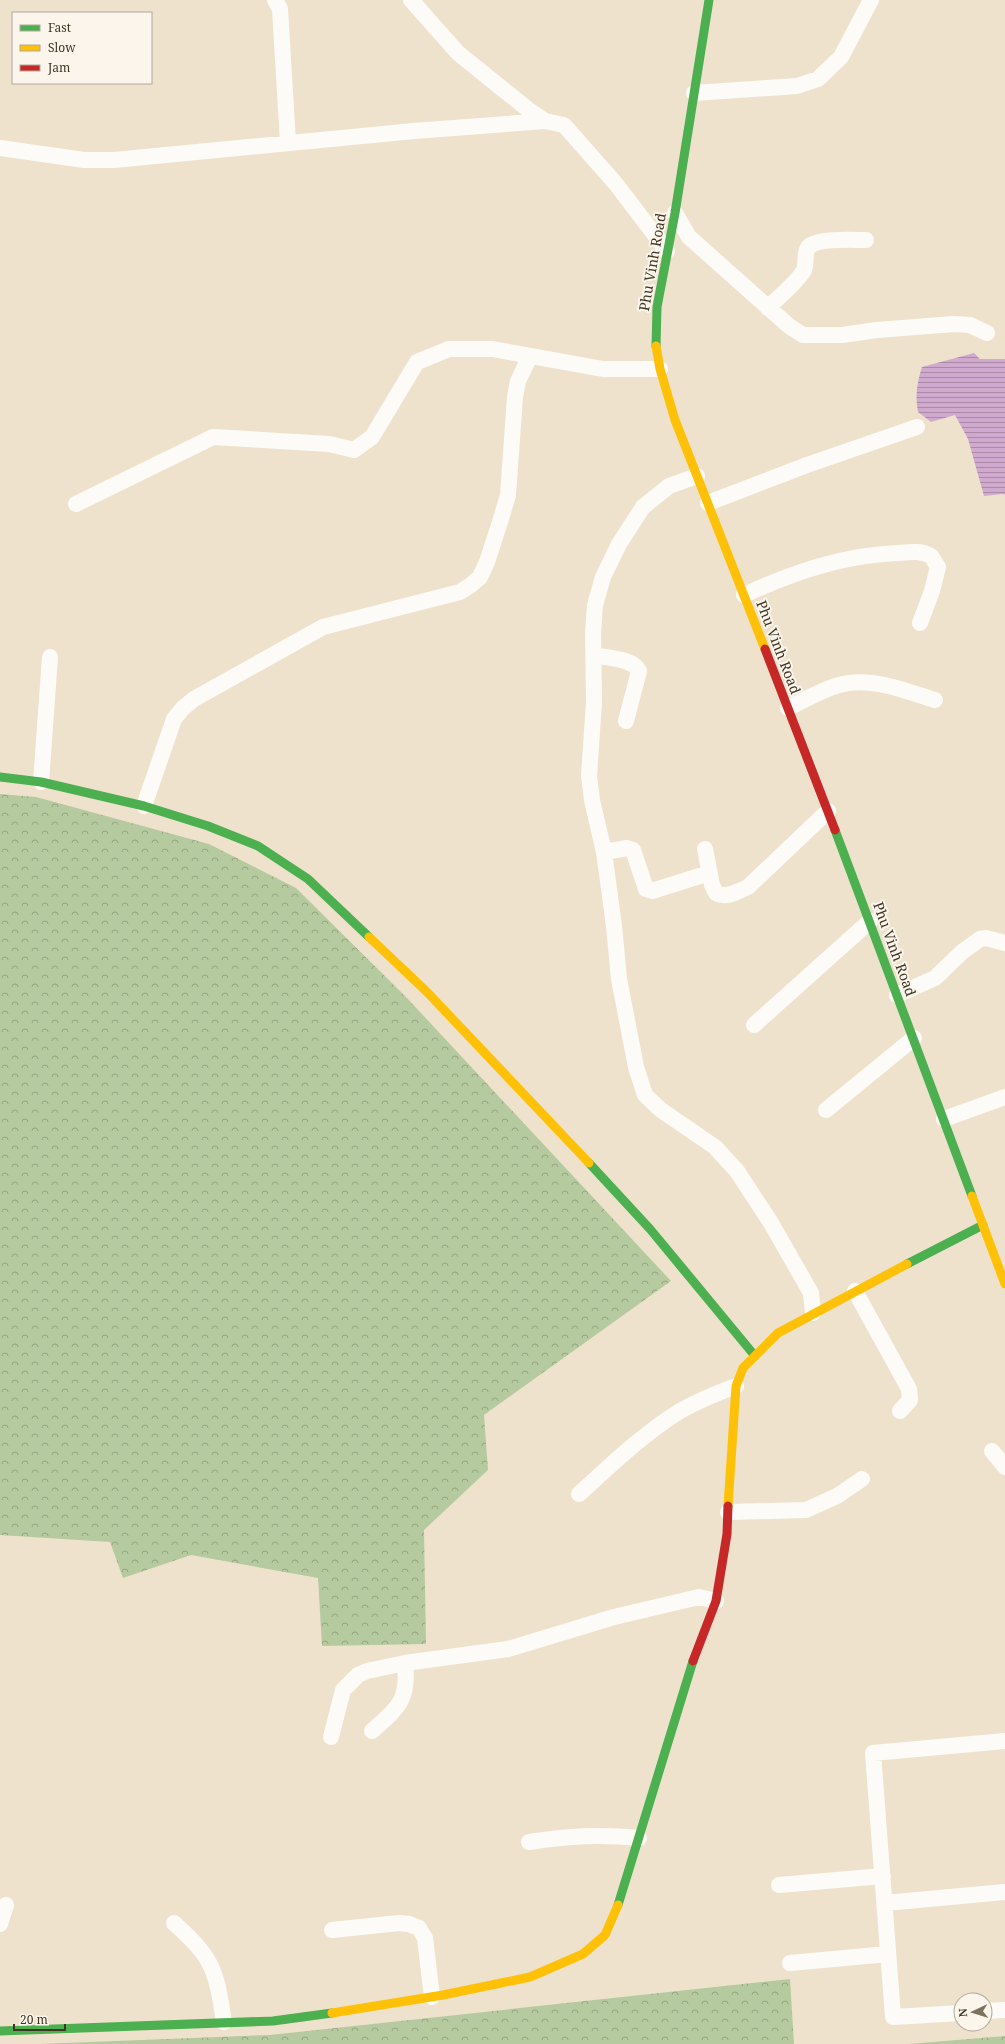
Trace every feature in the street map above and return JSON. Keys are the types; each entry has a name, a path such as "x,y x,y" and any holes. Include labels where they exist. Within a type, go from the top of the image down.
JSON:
{"street":[{"path":"411,0 458,53 530,111 545,121"},
{"name":"Phu Vinh Road","path":"709,0 675,213 657,307 656,347 660,369 675,420 870,920 1005,1284"},
{"path":"694,93 797,86 818,79 841,57 870,0"},
{"path":"282,3 288,143"},
{"path":"0,148 58,157 114,160 288,143 545,121 564,125 616,184 667,251"},
{"path":"675,213 689,237 768,308 789,326 803,335 842,335 877,330 954,324 970,325 987,333"},
{"path":"768,308 800,276 804,269 807,249 811,245 819,243 866,240"},
{"path":"76,504 213,437 329,444 354,450 372,437 417,362 449,349 492,350 603,369 660,369"},
{"path":"144,806 174,719 183,708 194,699 323,626 460,592 480,577 487,562 508,495 515,397 518,381 530,356"},
{"path":"708,503 807,465 917,427"},
{"path":"697,476 669,486 643,507 619,544 603,577 595,605 594,702 589,776 592,800 604,852 614,926 619,979 636,1067 645,1095 661,1110 715,1147 737,1171 771,1222 811,1293 813,1313"},
{"path":"744,595 793,574 833,562 886,553 917,552 931,556 938,567 932,591 920,623"},
{"path":"594,655 630,662 636,666 639,671 626,721"},
{"path":"41,782 50,657"},
{"path":"788,708 825,690 840,685 856,683 885,685 936,700"},
{"path":"0,777 41,782 144,806 208,826 258,846 308,879 427,992 528,1097 650,1229 755,1356"},
{"path":"705,849 709,873 714,889 719,895 734,893 748,887 828,811"},
{"path":"604,852 627,848 633,850 646,889 652,891 709,873"},
{"path":"754,1025 870,920"},
{"path":"898,995 935,978 962,952 980,938 986,938 1005,944"},
{"path":"826,1110 914,1038"},
{"path":"944,1119 1005,1097"},
{"path":"0,2031 273,2021 432,1997 530,1977 583,1954 605,1935 625,1885 688,1674 716,1601 723,1561 728,1512 736,1386 743,1368 778,1333 813,1313 983,1225"},
{"path":"855,1291 909,1390 910,1400 900,1411"},
{"path":"578,1494 623,1454 666,1421 694,1404 736,1386"},
{"path":"992,1451 1005,1467"},
{"path":"728,1512 806,1510 837,1496 862,1479"},
{"path":"331,1737 343,1690 346,1685 358,1675 367,1671 404,1663 508,1649 614,1617 699,1597 716,1601"},
{"path":"372,1731 392,1714 406,1692 407,1681 404,1663"},
{"path":"953,2013 893,2017 873,1754 1005,1741"},
{"path":"529,1842 564,1836 588,1835 639,1838"},
{"path":"779,1885 883,1876"},
{"path":"885,1903 1005,1892"},
{"path":"0,1924 6,1906"},
{"path":"174,1923 206,1955 212,1965 224,2022"},
{"path":"332,1930 399,1923 409,1924 419,1928 425,1938 432,1997"},
{"path":"790,1963 888,1954"},
{"path":"993,2011 1005,2010"}],"green space":[{"path":"0,794 36,797 209,844 296,888 406,997 671,1281 484,1415 488,1470 424,1530 426,1644 322,1646 318,1578 191,1555 123,1578 110,1542 0,1535"},
{"path":"790,1979 794,2044 39,2044 270,2035"},
{"path":"1005,2036 1005,2044 909,2044"}],"shaded area":[{"path":"974,353 980,359 1005,359 1005,495 984,496 968,439 955,415 931,422 918,412 917,389 922,367"}],"traffic: fast":[{"path":"656,346 657,307 675,213 709,0"},
{"path":"0,777 41,782 144,806 208,826 258,846 308,879 369,937"},
{"path":"835,830 972,1196"},
{"path":"589,1163 650,1229 755,1356"},
{"path":"907,1264 983,1225"},
{"path":"618,1905 693,1661"},
{"path":"0,2031 273,2021 332,2013"}],"traffic: slow":[{"path":"656,346 660,369 675,420 765,649"},
{"path":"369,937 427,992 589,1163"},
{"path":"972,1196 1005,1284"},
{"path":"728,1506 736,1386 743,1368 778,1333 907,1264"},
{"path":"332,2013 443,1995 530,1977 583,1954 605,1935 618,1905"}],"traffic: jam":[{"path":"765,649 835,830"},
{"path":"693,1661 716,1601 727,1534 728,1506"}]}
